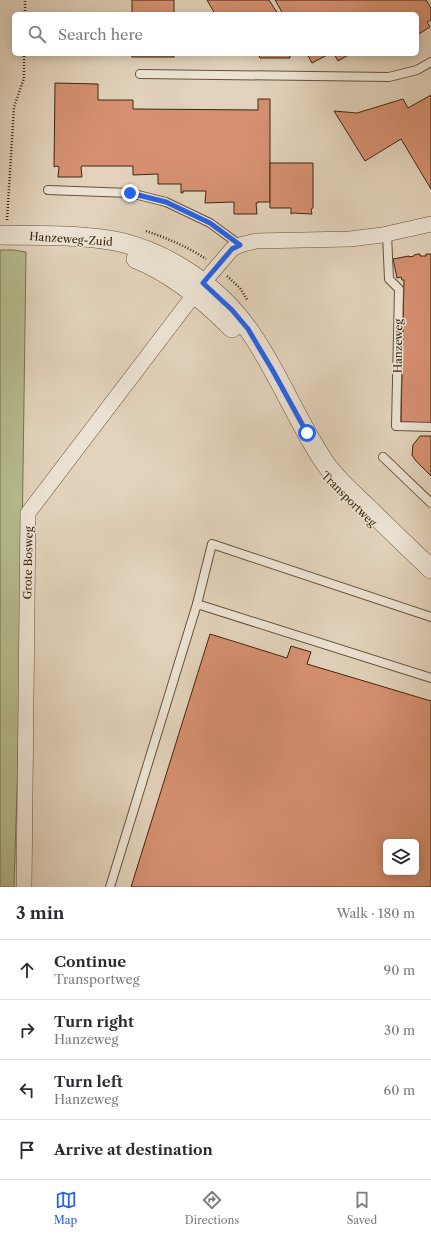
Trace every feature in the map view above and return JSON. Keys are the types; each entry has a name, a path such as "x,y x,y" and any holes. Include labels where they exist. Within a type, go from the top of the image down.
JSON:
{"street":[{"path":"198,289 232,249 240,245 256,241 350,239 387,234 431,224"},
{"name":"Hanzeweg-Zuid","path":"3,229 120,242 137,247 168,260 190,273 198,289"},
{"name":"Hanzeweg-Zuid","path":"0,244 93,248 116,253 144,262 177,282 198,289"},
{"name":"Transportweg","path":"198,289 232,310 248,329 323,460 335,475 431,569"},
{"name":"Transportweg","path":"198,289 215,312 246,344 308,452 330,483 390,539 431,581"},
{"name":"Grote Bosweg","path":"24,887 28,513 198,289"}],"lane":[{"path":"140,74 389,77 417,70 431,62"},
{"path":"48,190 130,193 166,202 210,223 240,245"},
{"name":"Hanzeweg","path":"387,234 389,279 399,289 396,426 431,427"},
{"path":"383,457 431,503"},
{"path":"110,887 197,604 212,544 431,617"},
{"path":"197,604 431,678"}],"path":[{"path":"25,0 25,12"},
{"path":"3,229 14,107 24,78 24,56"},
{"path":"217,266 240,288 251,305"}],"green space":[{"path":"0,250 26,252 20,693 14,887 0,887"}],"building":[{"path":"132,0 174,0 174,12 132,12"},
{"path":"207,0 269,0 277,12 214,12"},
{"path":"275,0 426,0 431,8 431,20 427,22 430,27 419,34 419,12 282,12"},
{"path":"132,56 174,56 174,57"},
{"path":"259,56 290,56 290,58 260,58"},
{"path":"308,56 325,56 312,63"},
{"path":"335,56 347,56 338,61"},
{"path":"55,83 98,84 98,100 133,100 133,109 258,110 258,99 270,99 270,202 256,203 257,214 234,214 234,202 205,203 206,191 183,191 183,193 181,193 181,184 158,184 158,174 133,175 133,166 82,166 82,177 58,177 59,167 54,167"},
{"path":"431,95 431,189 401,139 365,161 334,111 357,113 403,99 408,108"},
{"path":"270,163 313,163 312,214 291,214 291,208 270,208"},
{"path":"420,254 420,256 426,256 426,254 431,254 431,423 401,422 404,280 402,280 401,277 397,278 393,259"},
{"path":"420,436 431,436 431,476 412,455 413,445"},
{"path":"210,634 287,658 291,646 311,652 307,664 431,701 431,887 131,887"}],"route":[{"path":"130,193 166,202 210,223 240,245 232,249 203,283 232,310 248,329 307,433"}]}
